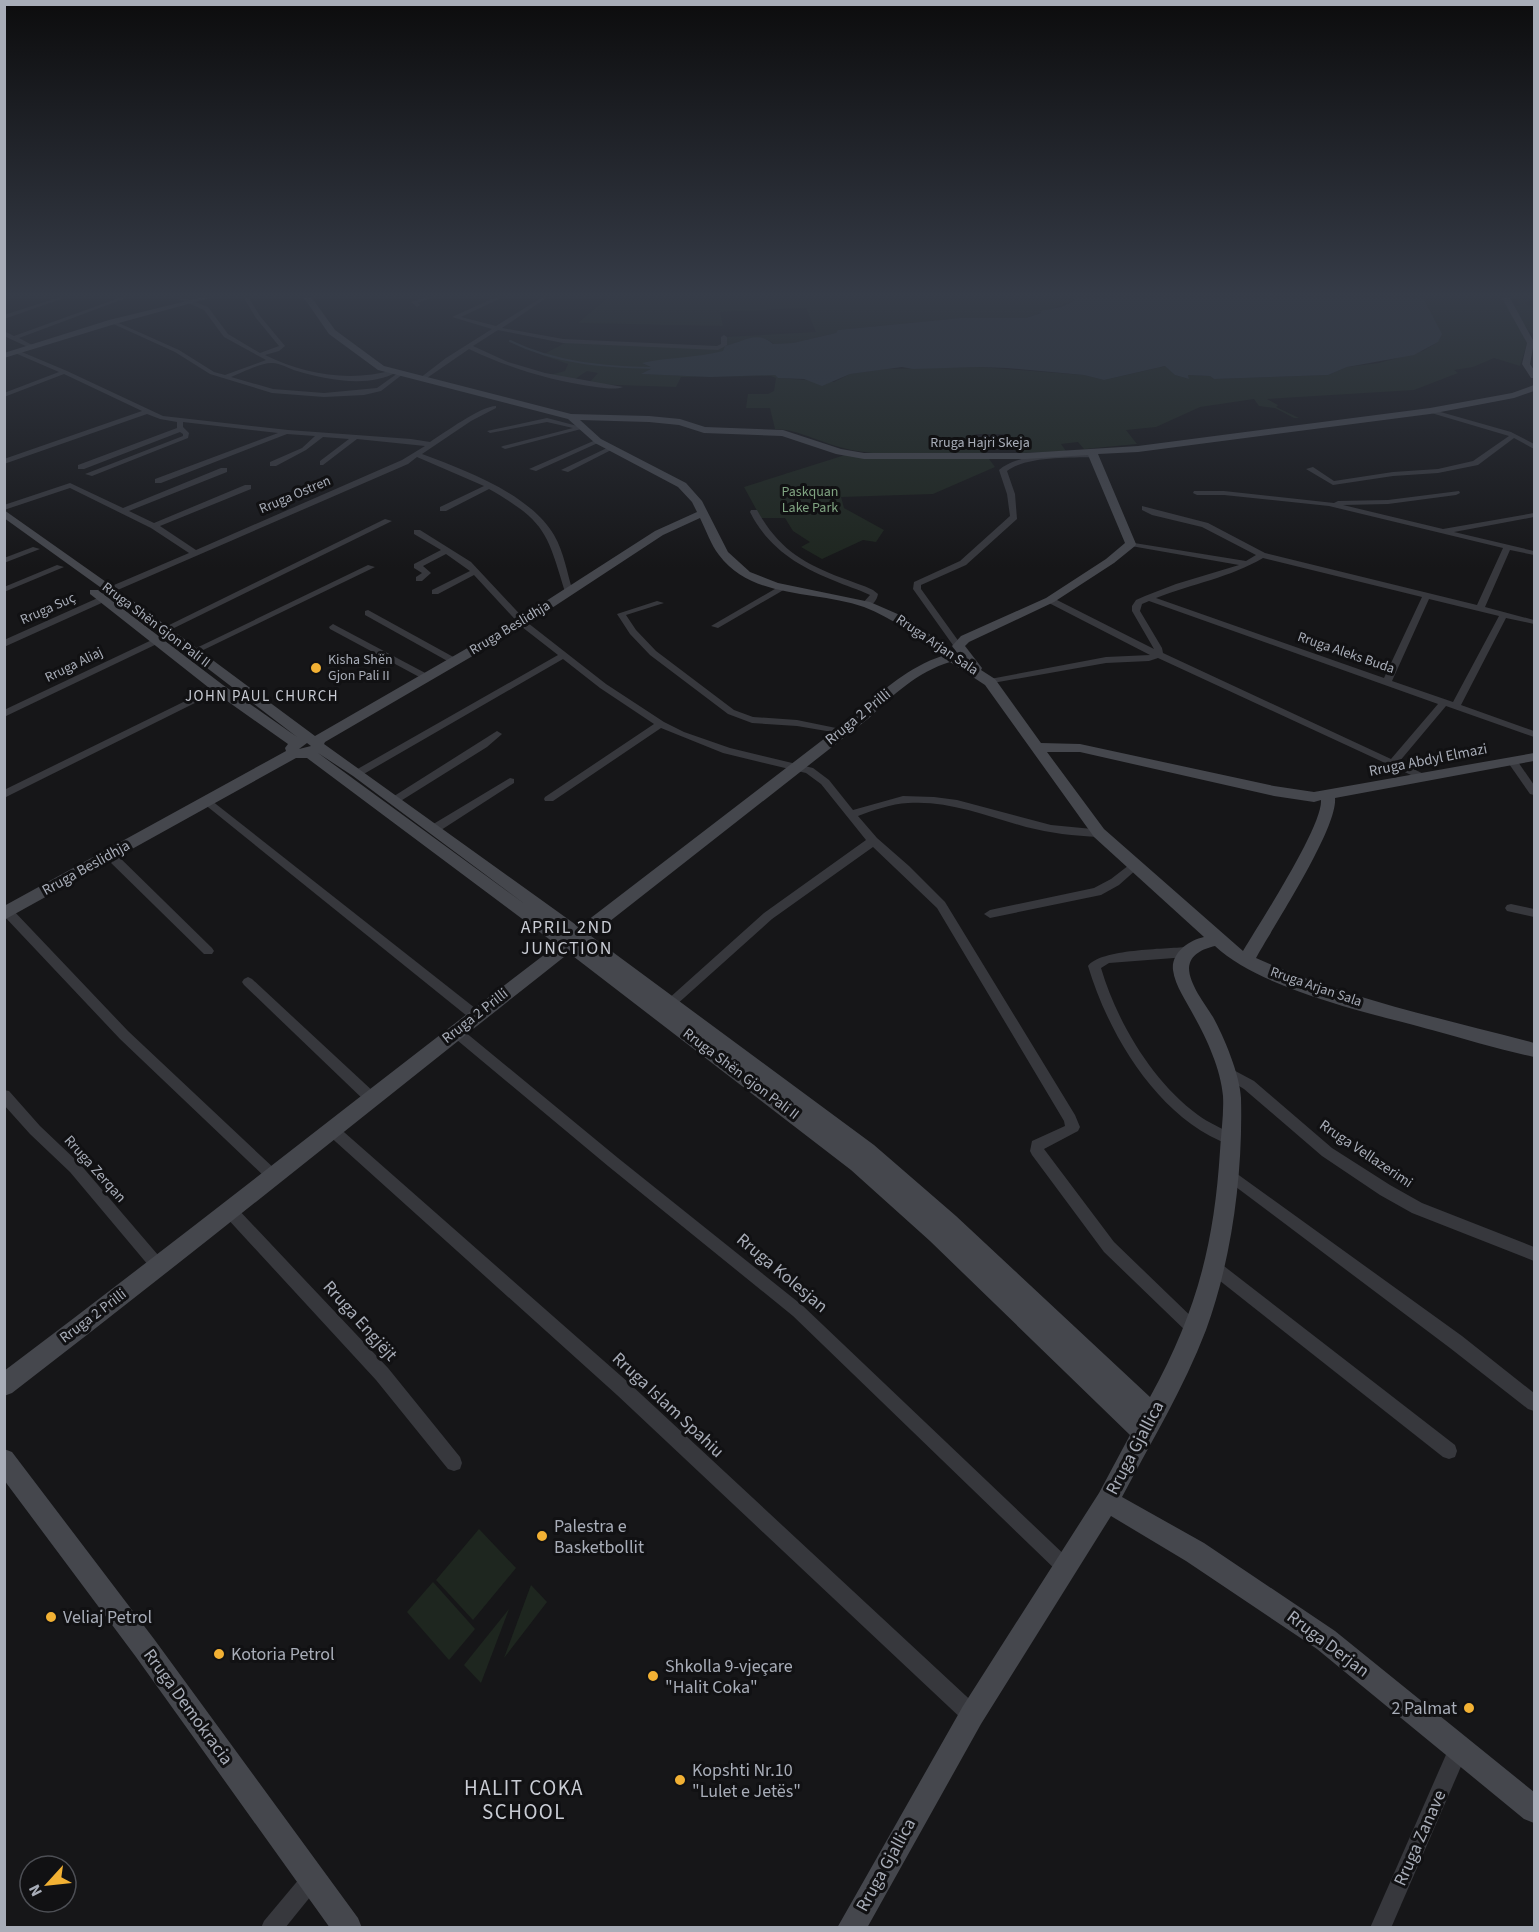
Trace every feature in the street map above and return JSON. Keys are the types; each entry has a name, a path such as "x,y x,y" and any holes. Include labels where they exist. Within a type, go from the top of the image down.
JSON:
{"street":[{"path":"4,395 22,388"},
{"path":"99,388 162,418 433,445"},
{"path":"267,388 285,393 340,395 375,391 378,388"},
{"name":"Rruga Arjan Sala","path":"455,388 577,422 598,441 682,485 693,495 716,543 736,567 760,581 783,588 867,604 905,622 955,651 976,667 976,672 990,682 1099,833 1216,940 1246,961 1292,982 1533,1054"},
{"name":"Rruga Hajri Skeja","path":"577,422 606,417 664,420 712,431 783,433 839,452 864,456 1006,457 1092,454 1430,411 1514,395 1534,388"},
{"name":"Rruga Ostren","path":"106,594 418,455 469,420 494,407"},
{"path":"4,462 148,411"},
{"path":"1430,411 1514,435 1534,447"},
{"path":"490,431 548,420 577,422"},
{"path":"89,474 181,440 187,435 181,429 180,421"},
{"path":"505,447 577,422"},
{"path":"81,467 181,429"},
{"path":"158,481 288,432"},
{"path":"273,464 304,449 321,435"},
{"path":"1310,469 1333,483 1393,474 1438,471 1470,465 1514,435"},
{"path":"323,463 355,437"},
{"path":"533,469 598,441"},
{"path":"565,470 611,448"},
{"path":"955,651 917,589 917,584 963,563 1014,517 1011,494 1003,470 1006,465 1092,454 1131,544 1248,564"},
{"path":"418,455 489,486 523,506 543,525 553,544 569,592"},
{"path":"121,511 224,470"},
{"path":"4,511 70,485 154,526 195,553"},
{"path":"443,509 489,486"},
{"path":"154,526 248,487"},
{"path":"1197,493 1329,504 1388,502 1456,493"},
{"path":"1329,504 1534,553"},
{"path":"1144,508 1161,515 1204,525 1262,555 1534,622"},
{"name":"Rruga Shën Gjon Pali II","path":"4,511 159,635 218,688 307,746 358,773 434,829 890,1191 1147,1423"},
{"path":"754,512 761,528 783,550 826,574 874,594 873,599 867,604"},
{"name":"Rruga Beslidhja","path":"6,913 307,746 522,622 660,532 702,514"},
{"path":"1443,532 1534,514"},
{"name":"Rruga Aliaj","path":"4,714 388,521"},
{"name":"Rruga Shën Gjon Pali II","path":"4,525 60,567 106,594"},
{"path":"417,532 448,550 475,571 522,622 603,686 661,724 727,751 796,766 818,775 873,842 905,869 941,905 1070,1119 1072,1127 1068,1131 1045,1140 1037,1145 1036,1151 1108,1247 1195,1330"},
{"name":"Rruga 2 Prilli","path":"4,1385 159,1267 272,1175 841,732 915,671 955,651 965,639 1050,600 1110,561 1131,544"},
{"path":"1480,608 1508,546"},
{"path":"4,561 36,549"},
{"path":"419,579 427,573 417,566 448,550"},
{"path":"1158,655 1158,648 1136,611 1139,602 1248,564 1262,555"},
{"path":"4,590 60,567"},
{"path":"192,652 371,567"},
{"path":"435,592 475,571"},
{"path":"715,626 783,588"},
{"name":"Rruga Suç","path":"4,644 106,594"},
{"path":"1387,681 1427,595"},
{"name":"Rruga Aleks Buda","path":"1148,598 1534,734"},
{"path":"1050,600 1158,655 1394,762 1424,778"},
{"path":"660,603 621,614 633,632 653,653 731,712 752,720 797,723 841,732"},
{"path":"368,613 454,661"},
{"path":"1456,706 1504,614"},
{"path":"333,627 426,677"},
{"name":"Rruga Shën Gjon Pali II","path":"159,635 192,652 307,746 572,940 671,1003 791,1092 905,1182 1147,1423"},
{"path":"358,773 564,655"},
{"path":"990,682 1106,660 1149,658 1158,655"},
{"path":"4,795 218,688"},
{"path":"1394,762 1445,702"},
{"path":"549,799 661,724"},
{"path":"394,800 484,745 497,734"},
{"name":"Rruga Abdyl Elmazi","path":"1035,747 1080,748 1301,796 1328,795 1534,757"},
{"path":"1512,761 1534,792"},
{"path":"434,829 510,781"},
{"path":"1246,961 1315,841 1329,808 1328,795"},
{"path":"852,814 898,801 928,800 967,807 1058,830 1084,834 1099,833"},
{"path":"207,801 476,1016"},
{"path":"671,1003 768,916 873,842"},
{"path":"110,855 208,951"},
{"path":"990,914 1097,892 1115,882 1133,866"},
{"path":"1511,908 1534,913"},
{"path":"6,913 124,1035 272,1175"},
{"path":"1216,940 1199,944 1187,952 1107,959 1094,966 1121,1030 1140,1060 1170,1097 1189,1115 1230,1139"},
{"name":"Rruga Gjallica","path":"851,1928 972,1715 1107,1501 1181,1362 1195,1330 1215,1268 1227,1197 1232,1096 1226,1071 1208,1025 1185,983 1181,968 1187,952"},
{"path":"248,982 371,1098"},
{"name":"Rruga Kolesjan","path":"455,1031 798,1311 1065,1567"},
{"name":"Rruga Vellazerimi","path":"1226,1071 1249,1085 1327,1152 1384,1190 1417,1208 1534,1254"},
{"name":"Rruga Zerqan","path":"4,1095 35,1130 75,1168 159,1267"},
{"name":"Rruga Islam Spahiu","path":"331,1129 623,1389 972,1715"},
{"path":"1228,1174 1456,1342 1534,1403"},
{"name":"Rruga Engjëjt","path":"230,1211 382,1374 454,1463"},
{"path":"1215,1268 1449,1451"},
{"name":"Rruga Demokracia","path":"4,1460 152,1656 348,1928"},
{"name":"Rruga Derjan","path":"1107,1501 1204,1558 1326,1640 1534,1809"},
{"name":"Rruga Zanave","path":"1380,1928 1460,1748"},
{"path":"271,1928 312,1879"}],"green space":[{"path":"774,388 1419,388 1267,399 1278,405 1276,407 1299,418 1294,418 1275,408 1259,406 1254,399 1200,407 1156,427 1126,430 1137,444 1084,449 1078,442 1061,444 1066,451 1021,453 1006,434 975,434 986,454 922,455 873,453 845,449 794,432 775,429 770,408 746,408 748,394 768,394 774,391"},
{"name":"Paskquan Lake Park","path":"845,455 989,459 995,467 933,494 841,497 844,508 884,530 876,542 863,540 822,559 801,547 810,542 793,531 785,518 761,518 744,487"},
{"path":"479,1529 516,1568 473,1620 436,1580"},
{"path":"433,1582 475,1629 449,1660 407,1612"},
{"path":"531,1585 547,1602 504,1658"},
{"path":"509,1609 481,1683 464,1665"}],"place":[{"name":"Kisha Shën Gjon Pali II","path":"316,668"},
{"name":"Palestra e Basketbollit","path":"542,1536"},
{"name":"Veliaj Petrol","path":"51,1617"},
{"name":"Kotoria Petrol","path":"219,1654"},
{"name":"Shkolla 9-vjeçare \"Halit Coka\"","path":"653,1676"},
{"name":"2 Palmat","path":"1469,1708"},
{"name":"Kopshti Nr.10 \"Lulet e Jetës\"","path":"680,1780"}],"district":[{"name":"JOHN PAUL CHURCH","path":"262,696"},
{"name":"APRIL 2ND JUNCTION","path":"567,937"},
{"name":"HALIT COKA SCHOOL","path":"524,1800"}]}
